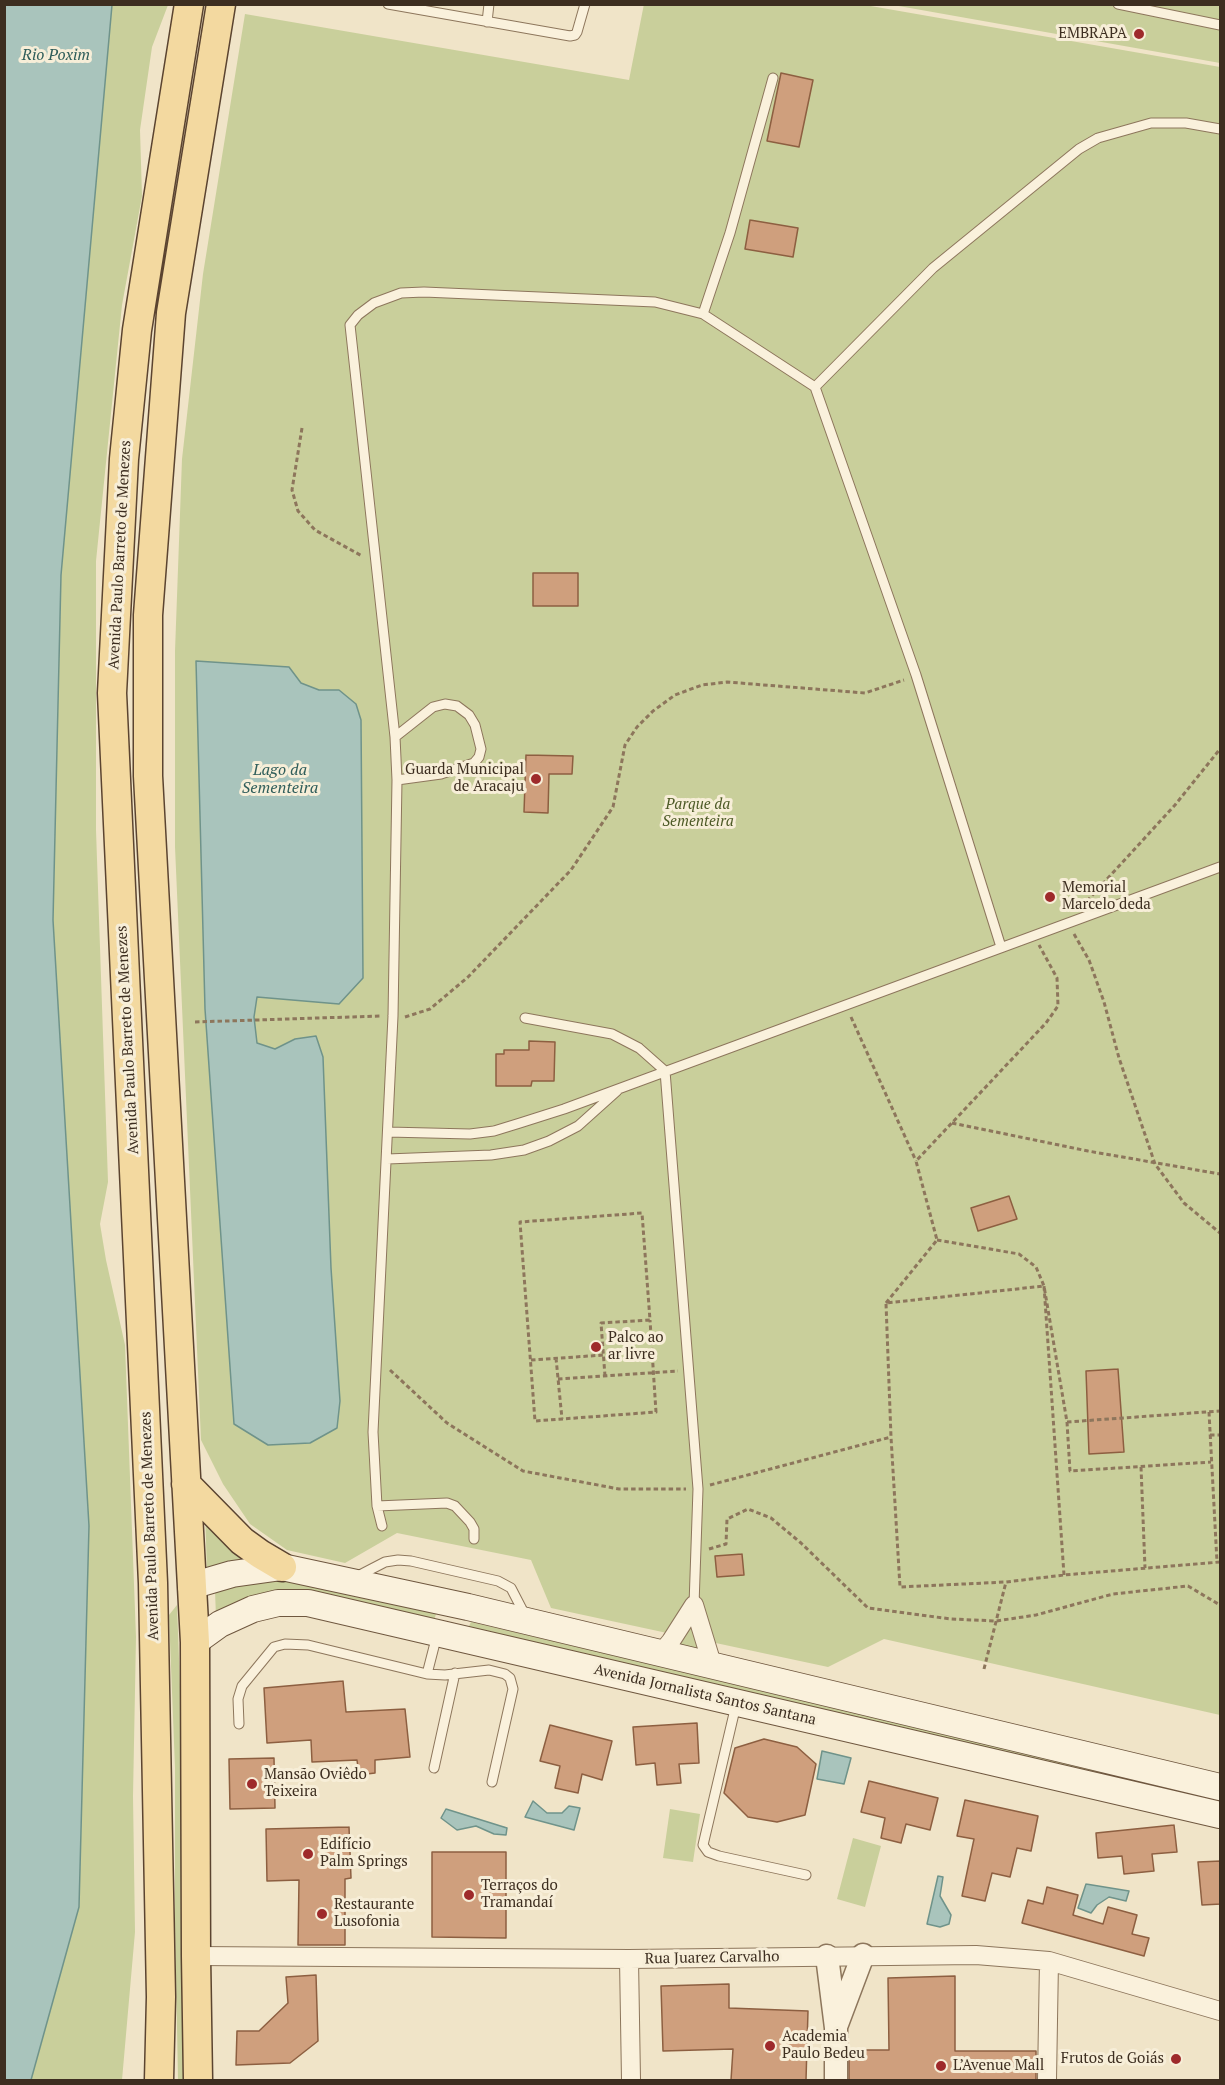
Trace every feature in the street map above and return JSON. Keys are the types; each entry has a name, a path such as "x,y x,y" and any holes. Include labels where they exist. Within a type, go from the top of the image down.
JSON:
{"main road":[{"name":"Avenida Paulo Barreto de Menezes","path":"159,2080 161,1997 154,1610 112,693 123,470 137,330 189,4"},
{"name":"Avenida Paulo Barreto de Menezes","path":"198,2080 195,1642 149,788 148,615 171,313 220,4"},
{"path":"186,1484 242,1541 282,1567"},
{"name":"Avenida Jornalista Santos Santana","path":"192,1586 232,1574 282,1567 468,1607 1221,1786"},
{"path":"154,1610 192,1586"},
{"name":"Avenida Jornalista Santos Santana","path":"195,1642 220,1624 253,1609 289,1602 325,1606 1221,1815"},
{"path":"438,1633 444,1613 468,1607"}],"street":[{"path":"662,1653 694,1605"},
{"path":"694,1605 712,1664"},
{"path":"836,2028 863,1955"},
{"name":"Rua Juarez Carvalho","path":"196,1956 628,1959 976,1955 1049,1961 1221,2011"},
{"path":"827,1956 836,2028 836,2080"},
{"path":"628,1959 631,2080"},
{"path":"1047,2080 1049,1961"}],"lane":[{"path":"388,4 574,35 582,20 585,4"},
{"path":"487,22 489,4"},
{"path":"1118,4 1221,24"},
{"path":"703,314 730,233 773,78"},
{"path":"814,387 933,268 1079,148 1098,138 1151,123 1186,123 1221,129"},
{"path":"382,1526 377,1506 373,1432 393,1016 397,780 395,737 350,325 358,315 374,303 400,293 424,292 655,302 703,314 814,387 916,675 1001,947"},
{"path":"395,737 433,707 445,704 457,706 469,715 475,725 481,749 474,763 441,774 397,780"},
{"path":"388,1132 470,1134 494,1131 564,1109 1221,867"},
{"path":"525,1018 612,1034 639,1048 665,1071 698,1489 694,1605"},
{"path":"387,1159 491,1155 524,1149 549,1141 578,1126 621,1087"},
{"path":"377,1506 447,1503 455,1506 470,1522 474,1529 474,1539"},
{"path":"348,1581 385,1562 411,1561 505,1583 511,1588 528,1622"},
{"path":"427,1674 438,1633"},
{"path":"239,1724 238,1699 242,1686 267,1653 274,1647 285,1644 308,1645 427,1674 445,1675 489,1670 505,1674 510,1678 513,1689 492,1782"},
{"path":"434,1768 456,1673"},
{"path":"737,1702 703,1845 708,1852 719,1856 806,1875"}],"path":[{"path":"302,428 292,490 298,511 315,530 376,564"},
{"path":"195,1022 405,1017 430,1009 468,977 572,870 613,807 625,745 637,727 675,694 720,682 865,693 882,689 916,675"},
{"path":"916,1161 1046,1023 1058,1006 1057,978 1034,935"},
{"path":"846,1005 916,1161 937,1240"},
{"path":"1119,1058 1155,1164 1184,1203 1221,1233"},
{"path":"952,1123 1155,1164 1221,1174"},
{"path":"642,1213 650,1320 656,1412 535,1421 520,1222 642,1213"},
{"path":"937,1240 1019,1254 1035,1268 1044,1286 1067,1422 1070,1472 1211,1462"},
{"path":"937,1240 886,1303 900,1587 1006,1582 1219,1562 1209,1412"},
{"path":"886,1303 1044,1286"},
{"path":"1044,1286 1064,1575"},
{"path":"605,1376 601,1323 650,1320"},
{"path":"530,1360 604,1355"},
{"path":"377,1358 447,1423 524,1471 619,1489 698,1489 891,1437"},
{"path":"556,1358 561,1419"},
{"path":"558,1379 688,1370"},
{"path":"1067,1422 1221,1411"},
{"path":"1210,1435 1221,1435"},
{"path":"1141,1467 1145,1568"},
{"path":"696,1553 726,1544 727,1519 748,1509 771,1518 801,1543 868,1608 951,1619 996,1621 1036,1615 1113,1594 1188,1586 1221,1605"},
{"path":"984,1669 1006,1582"}],"green space":[{"name":"Parque da Sementeira","path":"644,4 865,5 1220,67 1220,1715 884,1639 828,1667 697,1639 699,1653 673,1648 681,1636 551,1608 531,1560 397,1533 345,1563 287,1550 250,1524 223,1484 201,1440 175,847 175,651 182,459 203,274 245,14 629,80"},
{"path":"112,5 168,5 152,47 140,130 142,196 122,305 96,561 96,830 108,1182 100,1224 125,1345 136,1637 133,1796 135,1932 122,2080 31,2080 79,1907 89,1526 53,920 61,575"},
{"name":"EMBRAPA","path":"893,5 1220,5 1220,63"},
{"path":"205,1511 259,1562 207,1571"},
{"path":"257,1581 287,1581 321,1586 436,1614 433,1624 329,1599 216,1617 215,1591"},
{"path":"177,1605 183,1767 185,2080 178,2080 175,1768 169,1615"},
{"path":"471,1622 1220,1797 1220,1809 467,1630"},
{"path":"670,1809 700,1814 693,1862 663,1858"},
{"path":"853,1838 881,1846 865,1907 837,1899"}],"water":[{"name":"Rio Poxim","path":"5,4 112,5 61,575 53,920 89,1526 79,1907 31,2080 4,2080"},
{"name":"Lago da Sementeira","path":"196,661 289,667 301,683 319,690 339,690 356,704 361,720 363,978 339,1004 257,997 254,1017 257,1043 275,1049 295,1039 316,1036 323,1057 331,1268 340,1401 337,1428 310,1443 268,1445 234,1424 205,1009"},
{"path":"822,1751 851,1758 844,1784 817,1779"},
{"path":"533,1801 547,1813 562,1813 569,1806 580,1808 574,1830 525,1817"},
{"path":"446,1809 507,1828 506,1835 494,1834 476,1826 457,1830 441,1818"},
{"path":"938,1876 943,1877 940,1896 951,1915 949,1924 940,1927 927,1924"},
{"path":"1086,1884 1129,1891 1126,1901 1109,1897 1097,1905 1091,1913 1078,1908"}],"building":[{"path":"781,73 813,80 799,147 767,141"},
{"path":"750,220 798,228 793,257 745,249"},
{"path":"533,573 578,573 578,606 533,606"},
{"path":"526,755 573,756 572,774 549,774 548,813 524,812"},
{"path":"529,1041 555,1042 554,1081 532,1081 531,1086 496,1086 496,1054 504,1054 504,1050 529,1050"},
{"path":"1009,1196 1017,1219 978,1231 971,1208"},
{"path":"1118,1369 1124,1452 1089,1454 1086,1371"},
{"path":"742,1554 744,1575 717,1577 715,1556"},
{"path":"343,1681 346,1712 405,1709 410,1757 375,1760 375,1773 359,1775 357,1760 312,1762 311,1740 267,1743 264,1688"},
{"path":"697,1723 699,1763 679,1764 681,1783 657,1785 655,1763 636,1765 633,1727"},
{"path":"550,1725 612,1741 602,1780 582,1774 578,1793 555,1788 560,1766 540,1761"},
{"path":"764,1739 797,1747 816,1764 805,1815 777,1822 748,1817 724,1793 735,1748"},
{"name":"Mansão Oviêdo Teixeira","path":"274,1758 275,1808 230,1809 229,1759"},
{"path":"869,1781 938,1798 930,1830 906,1824 901,1843 881,1838 885,1818 861,1812"},
{"path":"965,1800 1038,1816 1031,1851 1017,1848 1010,1877 992,1873 985,1901 962,1896 974,1839 957,1836"},
{"path":"1174,1825 1177,1852 1152,1854 1154,1871 1124,1874 1122,1856 1098,1858 1096,1833"},
{"path":"349,1827 351,1878 345,1879 345,1945 298,1945 299,1880 267,1881 266,1829"},
{"name":"Terraços do Tramandaí","path":"432,1852 506,1852 506,1938 432,1937"},
{"path":"1221,1861 1221,1904 1202,1905 1198,1862"},
{"path":"1047,1887 1078,1895 1073,1915 1103,1924 1108,1907 1137,1915 1132,1934 1149,1938 1144,1956 1022,1923 1028,1900 1043,1904"},
{"path":"316,1975 318,2041 290,2063 236,2065 237,2031 259,2031 288,2003 286,1977"},
{"path":"955,1976 955,2051 1036,2051 1036,2080 849,2080 849,2050 889,2050 888,1978"},
{"path":"729,1984 729,2008 808,2011 806,2080 731,2080 733,2049 663,2051 661,1986"}],"place":[{"name":"EMBRAPA","path":"1139,34"},
{"name":"Guarda Municipal de Aracaju","path":"536,779"},
{"name":"Memorial Marcelo deda","path":"1050,897"},
{"name":"Palco ao ar livre","path":"596,1347"},
{"name":"Mansão Oviêdo Teixeira","path":"252,1784"},
{"name":"Edifício Palm Springs","path":"308,1854"},
{"name":"Terraços do Tramandaí","path":"469,1895"},
{"name":"Restaurante Lusofonia","path":"322,1914"},
{"name":"Academia Paulo Bedeu","path":"770,2046"},
{"name":"Frutos de Goiás","path":"1176,2059"},
{"name":"L’Avenue Mall","path":"941,2066"}]}
